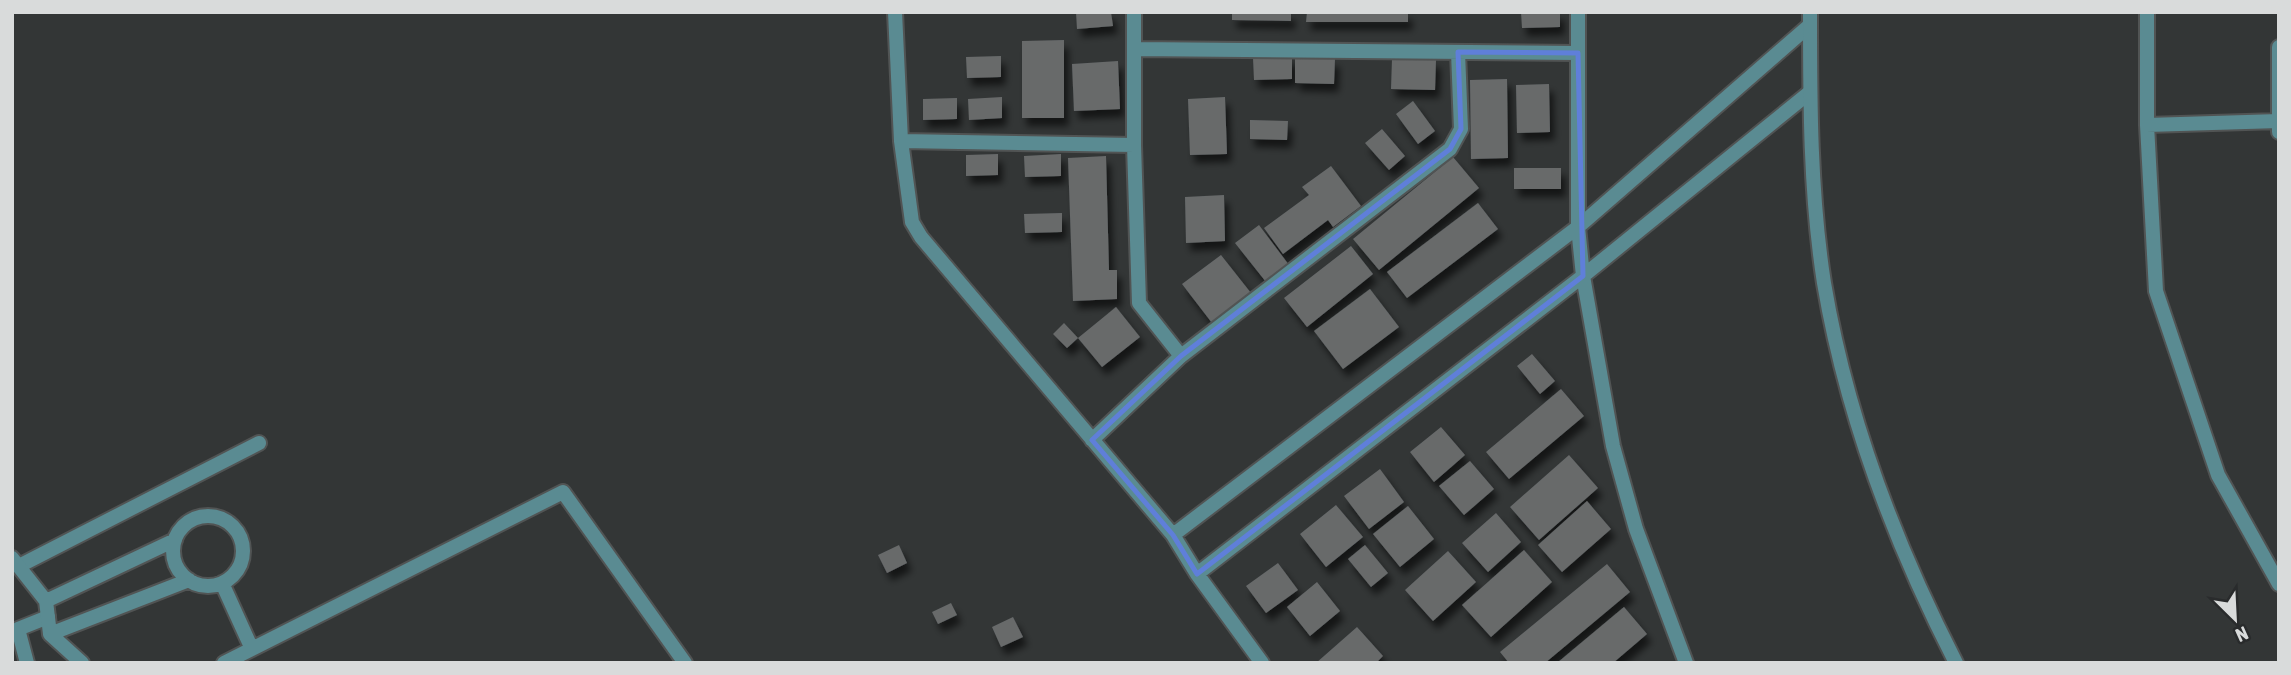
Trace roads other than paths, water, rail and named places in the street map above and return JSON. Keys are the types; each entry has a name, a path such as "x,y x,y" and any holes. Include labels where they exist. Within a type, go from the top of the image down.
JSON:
{"street":[{"path":"895,12 901,141 912,222 921,237 1173,535 1262,663"},
{"path":"1134,12 1133,145 1139,303 1181,356"},
{"path":"1578,12 1578,227 1583,276 1613,446 1636,529 1686,663"},
{"path":"2147,12 2147,125 2156,291 2218,475 2279,584"},
{"path":"1810,18 1809,93 1821,256 1840,360 1863,439 1897,533 1956,663"},
{"path":"1173,535 1578,227 1810,18"},
{"path":"2147,125 2278,125 2279,47"},
{"path":"1135,49 1578,53"},
{"path":"1092,440 1181,356 1450,149 1461,130 1458,52"},
{"path":"1198,574 1583,276 1809,93"},
{"path":"901,141 1133,145"},
{"path":"82,663 50,634 46,601 16,562 259,443"},
{"path":"224,663 563,492 685,663"},
{"path":"46,601 175,540 189,522 200,517 222,519 232,525 239,535 243,557 232,577 211,586 200,585 180,573 173,551 175,540"},
{"path":"50,634 189,580"},
{"path":"222,583 252,649"},
{"path":"27,663 18,629 48,617"}]}
